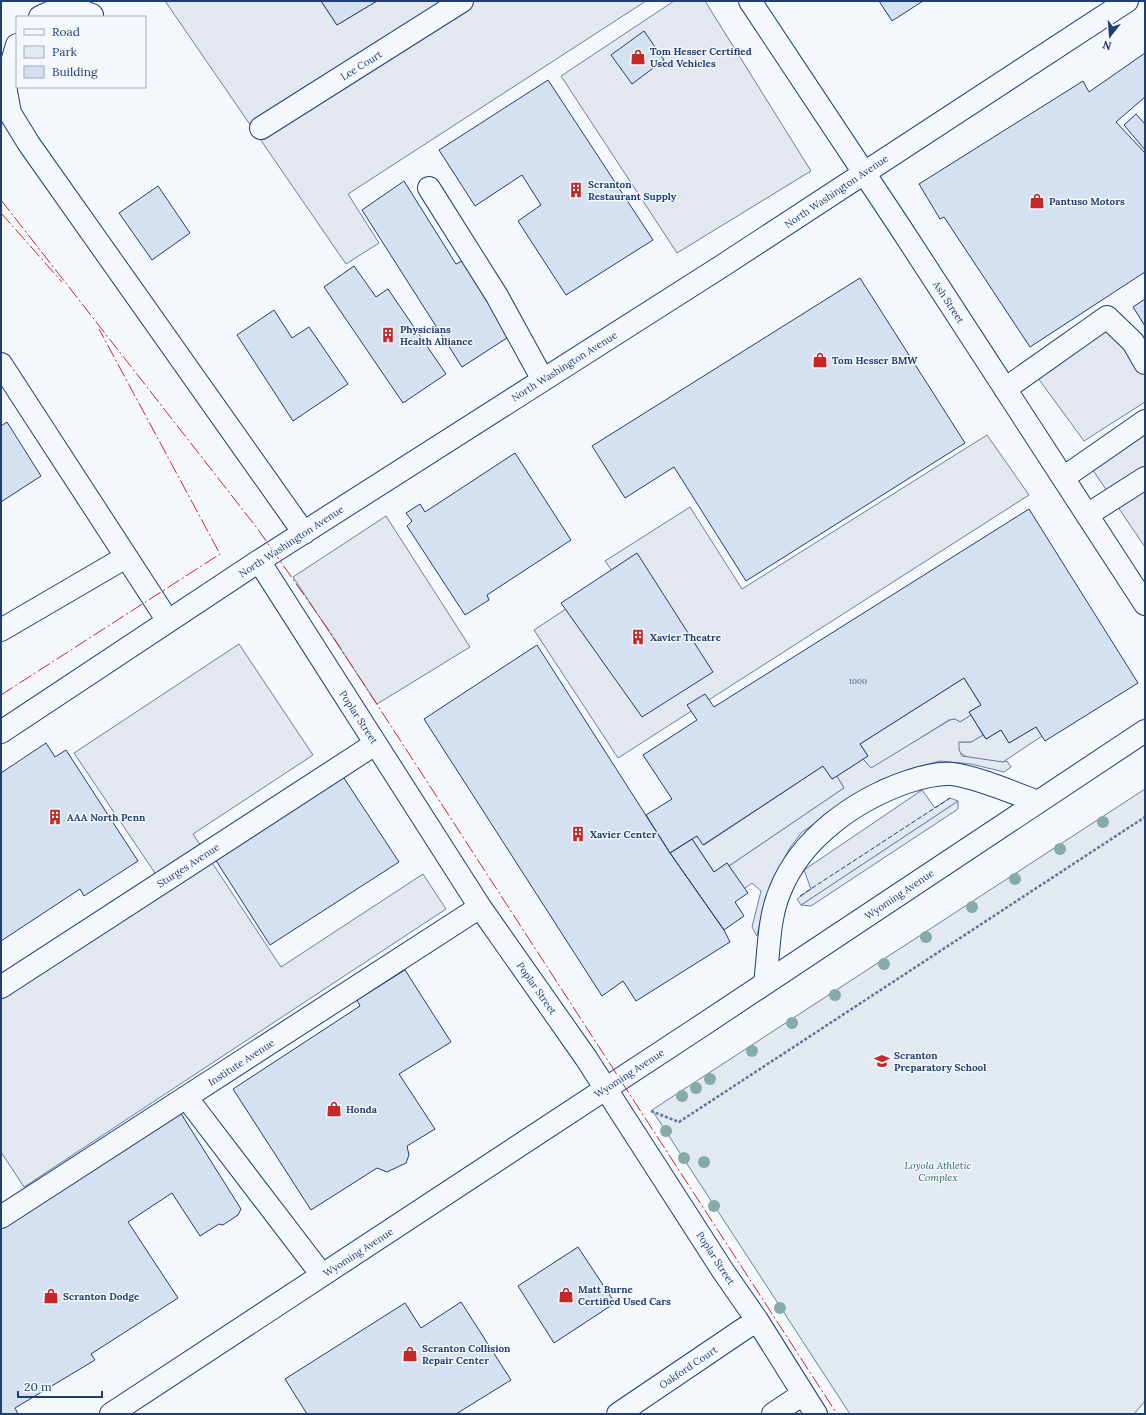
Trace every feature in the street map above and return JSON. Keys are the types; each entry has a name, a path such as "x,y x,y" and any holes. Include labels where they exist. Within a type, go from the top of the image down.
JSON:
{"street":[{"name":"Lee Court","path":"261,128 462,1"},
{"name":"Ash Street","path":"750,1 864,172 1145,604"},
{"name":"North Washington Avenue","path":"1,732 259,561 722,266 1127,1"},
{"path":"42,16 52,11 73,7 92,15"},
{"path":"16,49 6,86 10,113 29,144 304,533"},
{"path":"429,188 497,296 543,380"},
{"path":"1005,389 1107,317 1133,342 1145,363"},
{"path":"1,364 168,621"},
{"path":"1063,478 1145,421"},
{"path":"1087,515 1145,478"},
{"path":"1,630 126,557"},
{"name":"Poplar Street","path":"259,561 480,907 606,1088 723,1271 758,1320 816,1414"},
{"name":"Wyoming Avenue","path":"111,1414 1145,731"},
{"name":"Sturges Avenue","path":"1,987 376,744"},
{"path":"765,983 774,912 779,892 788,872 802,853 820,834 859,804 892,787 925,776 952,774 1038,802"},
{"name":"Institute Avenue","path":"1,1217 480,907"},
{"path":"186,1097 322,1275"},
{"name":"Oakford Court","path":"618,1414 758,1320"},
{"path":"773,1414 803,1394"}],"path":[{"path":"663,1116 679,1122 1145,817"}],"green space":[{"path":"964,678 981,705 969,712 971,715 960,722 955,719 949,720 871,769 863,759 868,756 860,744"},
{"path":"1036,727 1042,736 1003,762 970,758 962,754 959,750 958,742 971,742 983,735 986,739 1001,730 1009,743"},
{"path":"823,766 832,779 837,776 844,788 729,866 727,863 714,872 692,839 697,836 704,845"},
{"name":"Loyola Athletic Complex","path":"1145,789 1145,1401 1134,1414 850,1414 652,1110"},
{"path":"958,801 958,809 811,906 801,905"}],"shaded area":[{"path":"165,1 321,1 337,25 377,1 646,1 348,194 379,243 346,264"},
{"path":"674,1 705,1 811,171 677,253 561,76"},
{"path":"1109,321 1145,373 1145,402 1084,441 1032,370"},
{"path":"1145,427 1145,547 1088,463"},
{"path":"987,435 1029,495 618,758 534,630 616,576 605,561 690,507 742,589"},
{"path":"386,516 470,647 377,704 293,577"},
{"path":"239,644 313,755 193,834 281,967 423,874 446,909 24,1187 1,1152 1,988 161,882 74,753"},
{"path":"971,715 983,735 971,742 959,742 959,750 962,756 1003,762 1007,761 1011,767 1004,772 971,764 940,761 910,769 880,780 861,792 802,832 789,849 777,874 762,913 757,936 752,927 761,891 752,883 744,889 729,866 844,788 837,776 863,759 871,768 950,720 955,719 960,722"},
{"path":"922,790 935,808 950,798 958,801 801,905 797,899 811,889 804,870"}],"building":[{"path":"321,1 377,1 337,25"},
{"path":"879,1 923,1 892,21"},
{"name":"Tom Hesser Certified Used Vehicles","path":"644,31 664,60 632,84 611,55"},
{"name":"Pantuso Motors","path":"1145,53 1145,97 1116,122 1145,153 1145,272 1030,347 944,217 940,219 919,184 1083,81 1089,92"},
{"name":"Scranton Restaurant Supply","path":"548,80 653,240 566,295 518,221 541,205 522,175 475,206 439,150"},
{"path":"1136,114 1145,124 1145,150 1124,125"},
{"path":"404,181 456,264 462,261 510,336 462,367 362,210"},
{"path":"158,186 190,233 152,260 119,213"},
{"name":"Physicians Health Alliance","path":"354,266 376,297 388,289 446,374 403,403 324,287"},
{"name":"Tom Hesser BMW","path":"860,278 965,443 746,581 674,467 625,498 592,446"},
{"path":"1145,299 1145,326 1133,307"},
{"path":"274,310 292,338 309,327 348,384 293,421 237,335"},
{"path":"7,422 41,476 1,502 1,426"},
{"path":"515,453 571,540 487,595 489,600 465,615 407,526 412,521 406,513 420,504 425,512"},
{"path":"1029,509 1138,683 1045,741 1036,727 1009,743 1001,730 986,739 969,712 981,705 964,678 860,744 868,756 832,779 823,766 703,845 697,836 670,853 646,815 672,799 643,755 697,720 687,705 705,694 714,707"},
{"name":"Xavier Theatre","path":"637,553 713,672 642,717 561,603"},
{"name":"Xavier Center","path":"537,645 670,853 724,930 730,942 636,1001 623,981 602,996 424,719"},
{"name":"AAA North Penn","path":"46,743 55,757 66,750 138,861 84,896 80,889 1,941 1,773"},
{"path":"342,775 399,862 270,945 215,859"},
{"path":"692,839 714,872 727,863 748,893 735,902 744,916 724,930 670,853"},
{"name":"Honda","path":"405,970 451,1042 399,1074 435,1129 407,1146 409,1155 406,1163 387,1172 377,1168 311,1210 233,1089 360,1006 357,1000"},
{"path":"180,1112 241,1209 238,1215 223,1225 219,1224 200,1236 172,1193 128,1222 178,1298 91,1354 95,1360 15,1408 18,1414 1,1414 1,1229"},
{"name":"Matt Burne Certified Used Cars","path":"578,1247 615,1303 554,1343 518,1286"},
{"name":"Scranton Collision Repair Center","path":"461,1302 511,1380 456,1414 307,1414 285,1379 405,1303 421,1328"}],"fence":[{"path":"800,896 950,798"}],"power":[{"path":"1,200 257,528 330,632 837,1414"},
{"path":"1,213 62,282"},
{"path":"1,695 220,554 99,329"}],"place":[{"name":"Tom Hesser Certified Used Vehicles","path":"638,57"},
{"name":"Scranton Restaurant Supply","path":"576,190"},
{"name":"Pantuso Motors","path":"1037,201"},
{"name":"Physicians Health Alliance","path":"388,335"},
{"name":"Tom Hesser BMW","path":"820,360"},
{"name":"Xavier Theatre","path":"638,637"},
{"name":"AAA North Penn","path":"55,817"},
{"name":"Xavier Center","path":"578,834"},
{"name":"Scranton Preparatory School","path":"882,1061"},
{"name":"Honda","path":"334,1109"},
{"name":"Matt Burne Certified Used Cars","path":"566,1295"},
{"name":"Scranton Dodge","path":"51,1296"},
{"name":"Scranton Collision Repair Center","path":"410,1354"}]}
